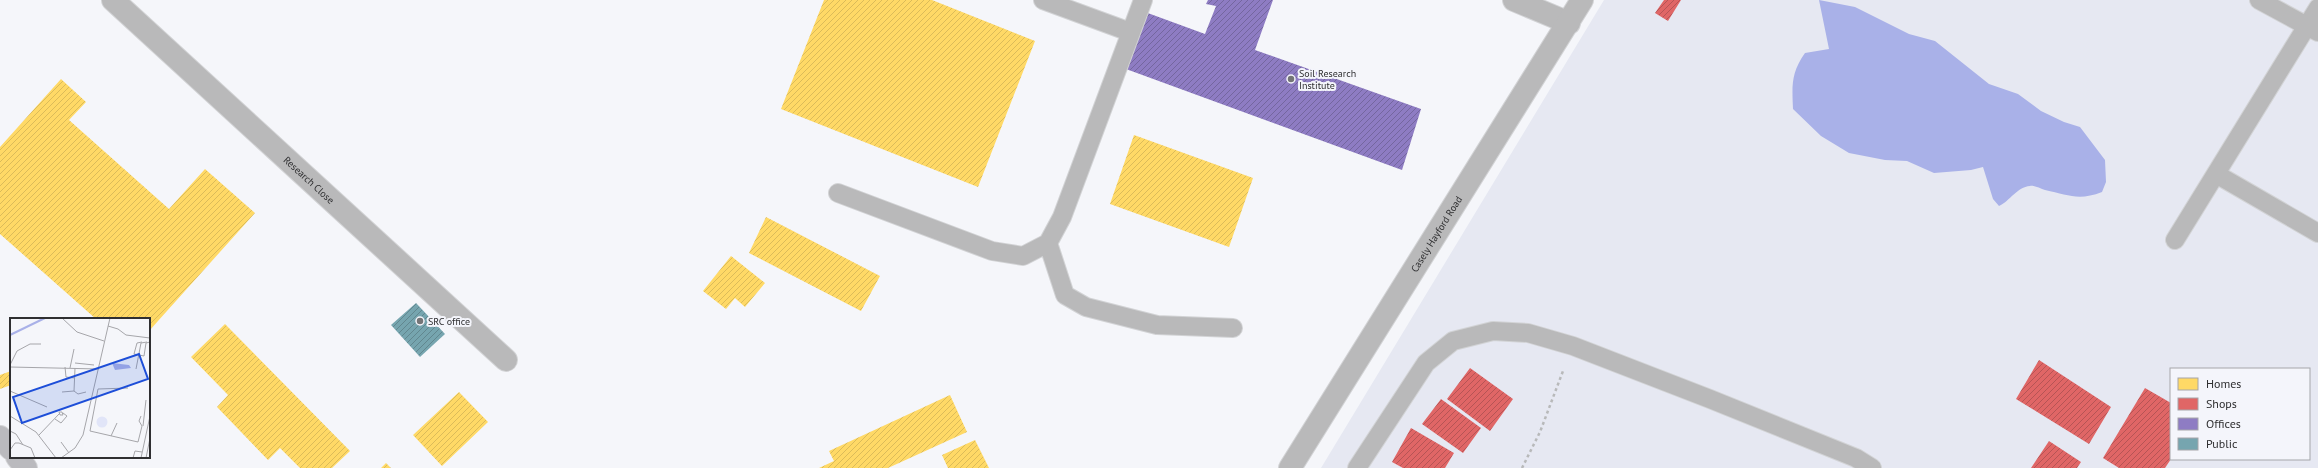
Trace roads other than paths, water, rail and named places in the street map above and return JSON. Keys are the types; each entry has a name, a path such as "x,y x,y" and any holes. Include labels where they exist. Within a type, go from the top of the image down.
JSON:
{"main road":[{"path":"0,437 10,448"},
{"path":"18,458 26,468"}],"street":[{"name":"Research Close","path":"113,0 506,360"},
{"path":"1514,0 1569,23"},
{"name":"Casely Hayford Road","path":"1290,468 1582,0"}],"lane":[{"path":"1043,0 1074,5 1130,32"},
{"path":"838,193 992,251 1023,256 1048,243 1062,217 1143,0"},
{"path":"2259,0 2313,29"},
{"path":"2175,240 2216,174 2313,29 2318,8"},
{"path":"2216,174 2318,233"},
{"path":"1048,243 1065,295 1086,307 1157,325 1233,328"},
{"path":"1356,468 1426,363 1453,341 1493,331 1528,333 1573,346 1718,402 1856,458 1872,468"}],"water":[{"path":"1819,0 1855,7 1909,34 1935,41 1989,84 2018,94 2041,111 2064,122 2080,127 2105,160 2106,182 2102,192 2080,197 2030,186 2017,191 2007,201 1999,206 1993,199 1983,167 1971,170 1934,173 1907,161 1885,160 1849,153 1821,136 1793,109 1792,93 1795,73 1800,60 1805,53 1829,49"}],"place":[{"name":"Soil Research Institute","path":"1291,79"},
{"name":"SRC office","path":"420,321"}]}
